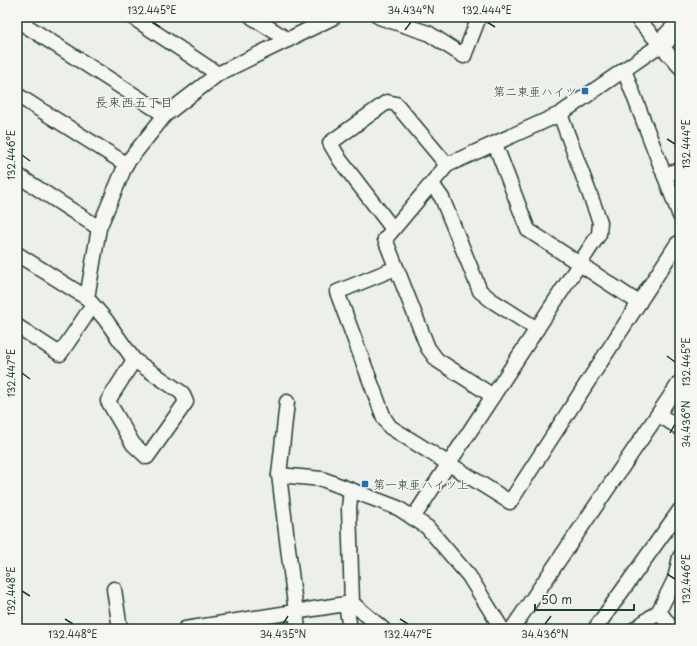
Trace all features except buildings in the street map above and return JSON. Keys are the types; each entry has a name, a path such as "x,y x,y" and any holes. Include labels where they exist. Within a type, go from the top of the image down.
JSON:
{"street":[{"path":"132,17 218,74"},
{"path":"252,17 288,40"},
{"path":"17,326 60,354 90,302 99,228 126,164 165,115 218,74 334,17"},
{"path":"379,17 428,33 464,56 479,17"},
{"path":"636,17 680,67"},
{"path":"17,20 165,115"},
{"path":"493,396 437,360 428,348 385,239 447,165 560,114 660,45 680,24"},
{"path":"624,70 680,216"},
{"path":"17,95 126,164"},
{"path":"393,229 340,160 330,143 387,102 396,104 447,165"},
{"path":"413,518 599,234 600,222 560,114"},
{"path":"495,144 528,230 639,303"},
{"path":"664,175 680,170"},
{"path":"17,175 99,228"},
{"path":"432,184 442,198 480,291 491,300 537,329"},
{"path":"396,268 337,292 384,418 390,426 510,502 677,244 680,242"},
{"path":"17,254 90,302 105,319 134,360 182,393 186,402 147,457 133,444 108,401 134,360"},
{"path":"512,629 680,382"},
{"path":"287,402 279,475 298,629"},
{"path":"659,415 680,428"},
{"path":"279,475 322,479 398,508 427,527 469,576 502,629"},
{"path":"350,629 348,508 351,490"},
{"path":"595,629 680,510"},
{"path":"636,629 659,611 675,579 680,557"},
{"path":"114,589 120,629"},
{"path":"185,629 238,625 296,611 349,604 383,629"},
{"path":"659,611 672,629"}],"place":[{"name":"第二東亜ハイツ","path":"585,91"},
{"name":"第一東亜ハイツ上","path":"365,484"}],"district":[{"name":"長束西五丁目","path":"134,101"}]}
